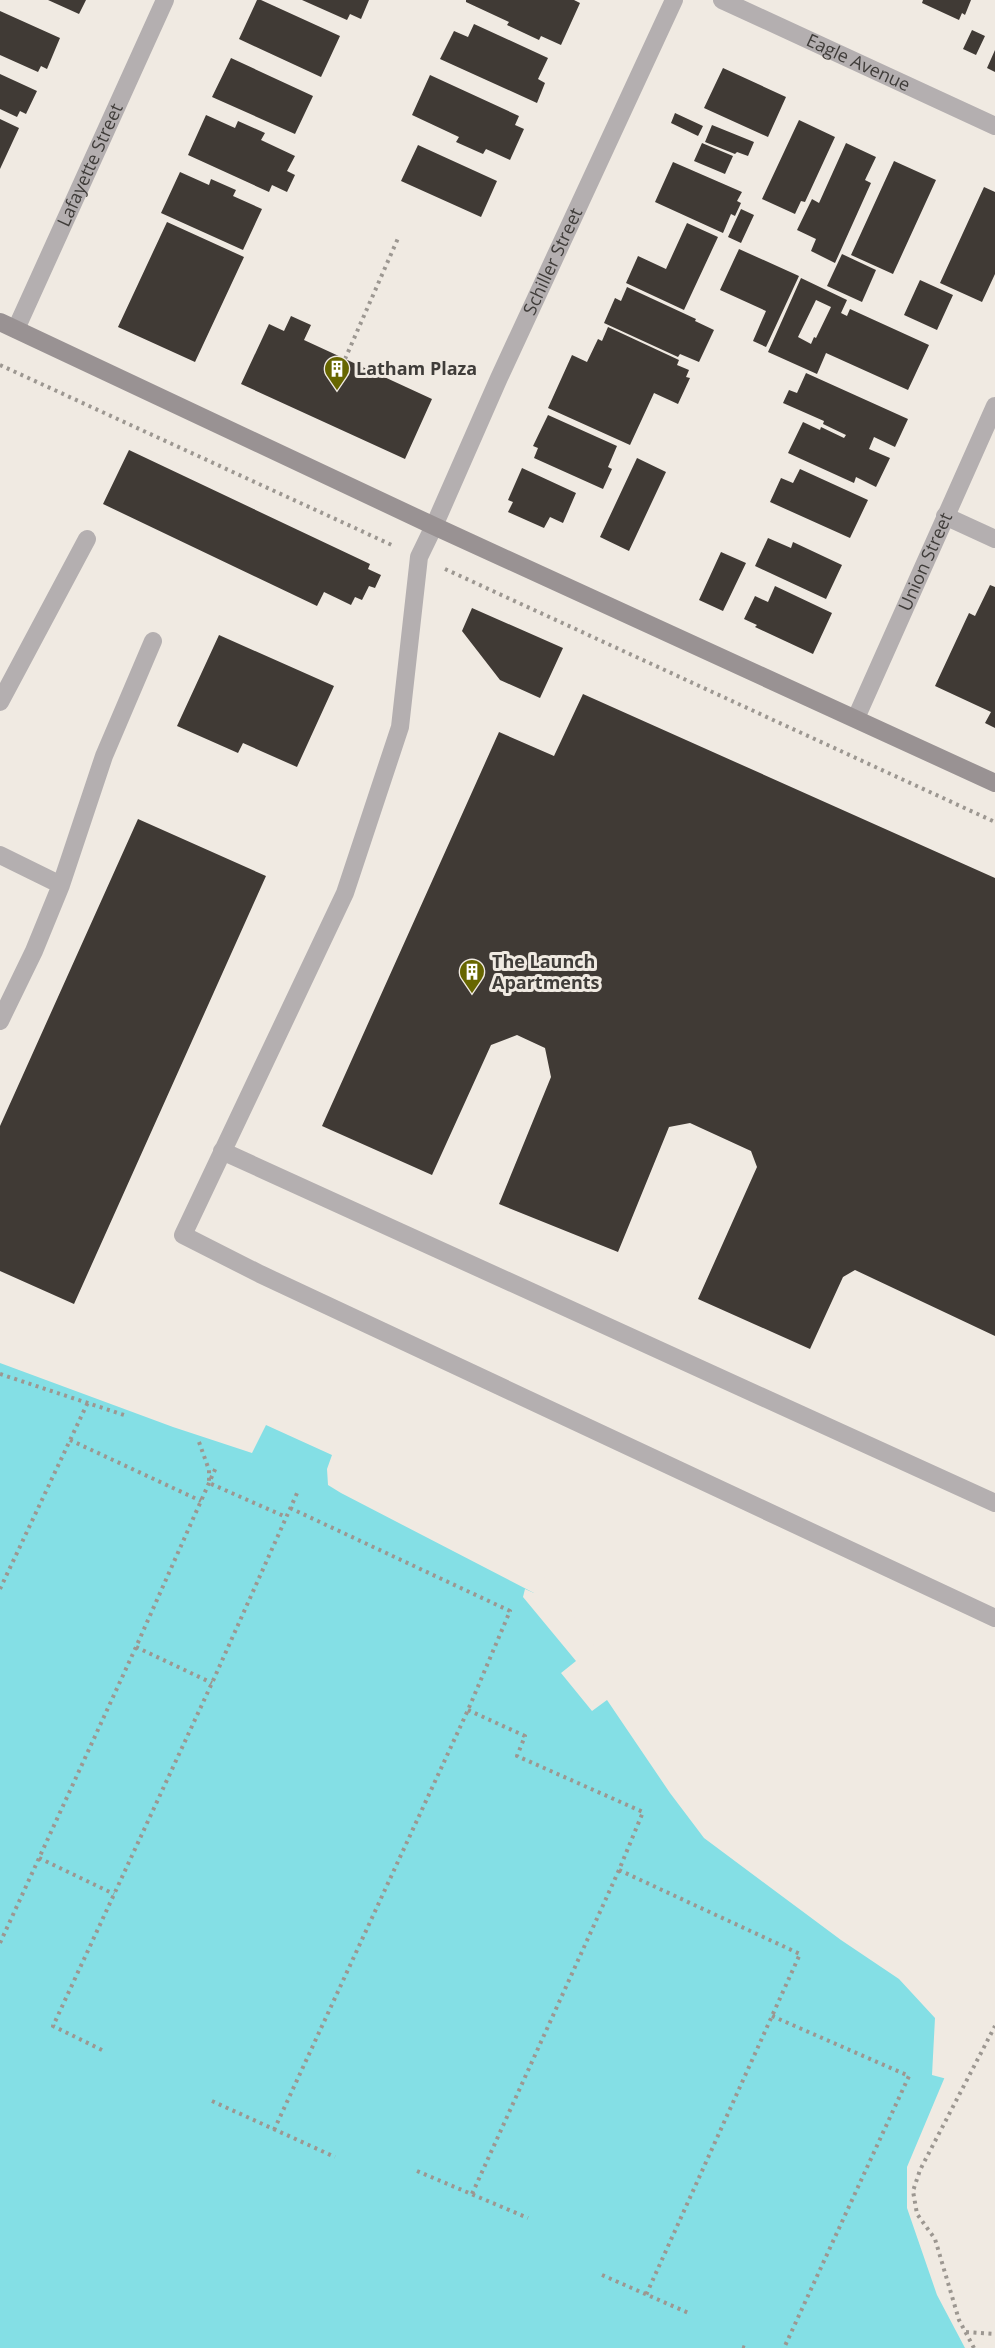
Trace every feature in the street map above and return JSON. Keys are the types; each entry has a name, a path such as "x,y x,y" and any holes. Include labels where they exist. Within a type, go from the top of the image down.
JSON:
{"street":[{"name":"Lafayette Street","path":"8,325 165,0"},
{"name":"Schiller Street","path":"674,0 419,557 400,726 345,893 183,1235 260,1274 995,1618"},
{"name":"Eagle Avenue","path":"722,0 995,126"},
{"path":"8,325 434,526 995,783"},
{"name":"Union Street","path":"856,718 995,406"},
{"path":"945,516 995,539"},
{"path":"0,702 87,539"},
{"path":"0,1021 34,951 61,885 104,756 153,640"},
{"path":"0,855 61,885"},
{"path":"222,1151 995,1503"}],"path":[{"path":"345,359 399,236"},
{"path":"0,365 995,822"},
{"path":"0,1374 127,1416"},
{"path":"0,1589 88,1402"},
{"path":"70,1440 201,1501"},
{"path":"199,1442 209,1470 210,1483"},
{"path":"0,1943 217,1465"},
{"path":"210,1483 286,1517"},
{"path":"102,2050 53,2026 298,1491"},
{"path":"274,2130 468,1710 510,1611 290,1508"},
{"path":"136,1647 212,1683"},
{"path":"468,1710 525,1736 518,1756 643,1812 472,2194"},
{"path":"39,1858 114,1894"},
{"path":"619,1870 800,1954 646,2295"},
{"path":"772,2016 909,2076 784,2348"},
{"path":"975,2348 959,2319 935,2239 917,2214 913,2191 920,2170 995,2026"},
{"path":"212,2101 335,2157"},
{"path":"417,2170 528,2218"},
{"path":"602,2275 691,2314"},
{"path":"966,2332 995,2334"}],"water":[{"path":"0,1363 173,1427 252,1453 266,1425 332,1455 327,1469 328,1485 534,1593 671,1757 965,2029 907,2167 907,2208 937,2295 965,2348 0,2348"}],"pier":[{"path":"544,1576 673,1755 947,2001 968,2029 947,2079 932,2075 935,2018 899,1979 841,1940 704,1838 670,1793 607,1700 592,1711 561,1673 576,1661 523,1597 525,1589 534,1593"}],"building":[{"path":"48,0 86,0 79,14"},
{"path":"257,0 340,36 321,77 239,39"},
{"path":"302,0 369,0 361,19 350,14 347,20"},
{"path":"466,0 574,0 580,3 561,45 541,36 539,40 507,25 509,22"},
{"path":"923,0 971,0 965,15 962,13 959,20 922,3"},
{"path":"0,11 60,38 47,69 41,66 38,72 0,55"},
{"path":"474,24 548,58 538,79 545,83 537,103 440,59 454,31 468,37"},
{"path":"972,30 985,36 976,55 963,49"},
{"path":"995,50 995,72 987,68"},
{"path":"231,58 313,96 295,134 212,97"},
{"path":"723,68 786,97 768,137 704,108"},
{"path":"0,74 37,91 26,114 20,111 17,117 0,109"},
{"path":"430,75 519,116 515,125 524,129 510,160 486,149 483,154 456,142 459,137 412,115"},
{"path":"675,113 703,126 698,136 671,123"},
{"path":"206,115 235,128 238,121 265,133 261,140 295,156 287,171 295,175 287,192 272,185 269,192 188,155"},
{"path":"0,119 19,128 0,169"},
{"path":"799,120 835,137 805,202 801,201 795,214 762,199"},
{"path":"712,125 754,142 748,156 737,152 735,154 705,142"},
{"path":"702,143 733,156 725,174 694,161"},
{"path":"846,143 876,157 865,180 871,183 835,263 811,251 816,239 797,230 812,199 819,203"},
{"path":"418,145 497,181 481,217 401,181"},
{"path":"894,161 936,180 893,274 851,255"},
{"path":"673,162 742,192 737,201 741,203 735,216 731,214 723,233 655,202"},
{"path":"180,172 209,185 211,179 236,190 233,196 262,209 243,250 161,213"},
{"path":"984,187 995,192 995,274 982,302 940,283"},
{"path":"741,209 754,215 741,243 728,237"},
{"path":"167,222 244,257 195,362 118,327"},
{"path":"687,223 718,237 684,310 626,283 638,256 666,269"},
{"path":"739,249 799,276 766,347 753,341 766,311 720,290"},
{"path":"842,254 876,270 862,302 827,286"},
{"path":"801,278 847,300 841,313 847,316 850,309 929,345 908,390 826,353 817,374 768,352","holes":["816,300 831,307 811,344 798,337"]},
{"path":"920,280 953,295 937,330 904,315"},
{"path":"627,287 696,319 695,321 714,330 699,362 680,354 678,357 604,323 615,298 621,301"},
{"name":"Latham Plaza","path":"291,316 311,325 304,340 432,399 405,459 241,384 269,324 284,331"},
{"path":"608,327 679,360 677,365 689,370 686,377 690,378 678,404 654,393 630,445 548,408 572,355 587,362 598,339 602,341"},
{"path":"806,373 908,419 895,447 874,437 869,449 890,458 876,487 856,477 854,483 788,453 803,422 820,430 821,427 844,438 846,435 823,424 824,421 783,403 789,390 797,393"},
{"path":"548,415 617,446 608,467 612,469 603,489 534,458 538,448 533,446"},
{"path":"129,450 370,564 368,569 381,575 375,588 369,586 362,600 355,597 351,605 324,592 317,606 103,504"},
{"path":"637,458 666,472 629,551 600,537"},
{"path":"522,468 576,493 563,523 550,517 544,528 508,512 513,502 508,500"},
{"path":"800,469 868,500 850,538 770,502 781,478 793,483"},
{"path":"768,538 791,548 793,542 842,565 826,599 755,566"},
{"path":"721,552 746,563 723,611 699,600"},
{"path":"990,585 995,587 995,728 985,723 991,712 935,686 969,613 975,616"},
{"path":"775,586 832,613 813,654 755,627 757,625 744,619 755,596 768,602"},
{"path":"472,608 563,648 540,698 500,680 462,631"},
{"path":"219,635 334,686 297,767 243,743 238,753 177,726"},
{"name":"The Launch Apartments","path":"583,694 995,878 995,1336 855,1270 843,1277 810,1349 698,1299 757,1167 751,1151 690,1123 669,1127 618,1252 499,1204 551,1077 545,1048 517,1035 491,1045 432,1175 322,1126 499,732 554,756"},
{"path":"138,819 266,876 74,1304 0,1271 0,1126"}],"place":[{"name":"Latham Plaza","path":"337,392"},
{"name":"The Launch Apartments","path":"472,995"}]}
